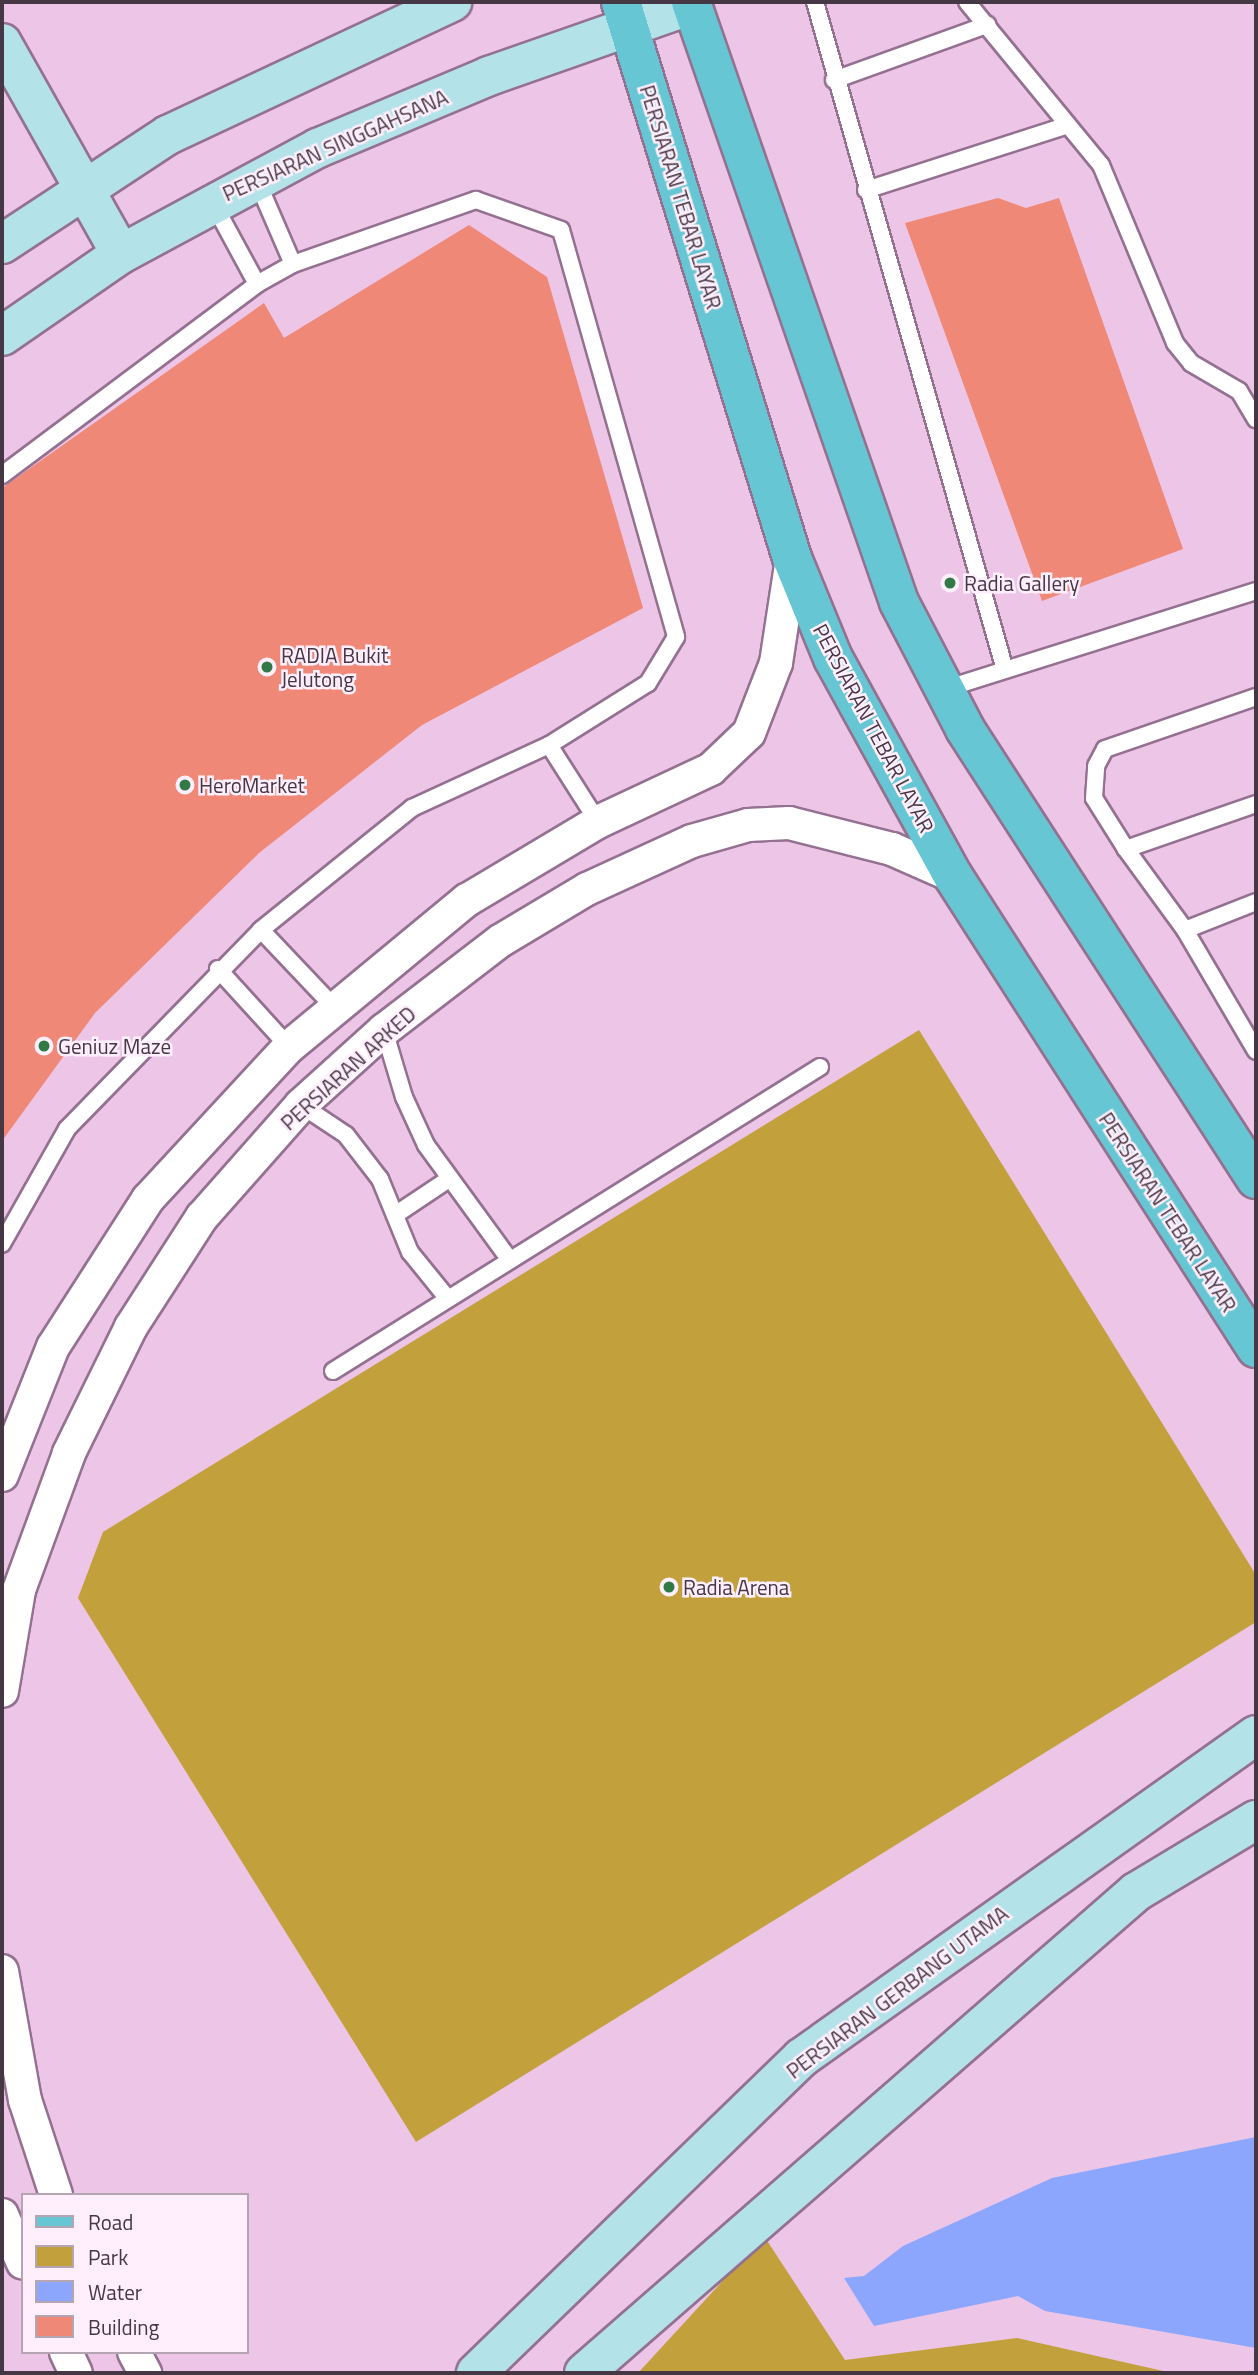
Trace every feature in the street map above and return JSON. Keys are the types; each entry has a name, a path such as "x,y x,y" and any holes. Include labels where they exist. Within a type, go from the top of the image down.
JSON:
{"main road":[{"path":"2,244 84,187 168,135 452,2"},
{"path":"692,3 899,602 943,690 1256,1180"},
{"name":"PERSIARAN SINGGAHSANA","path":"2,336 121,254 212,201 256,179 625,13 692,3"},
{"name":"PERSIARAN TEBAR LAYAR","path":"625,13 792,558 833,658 953,876 1256,1348"},
{"path":"2,43 121,254"},
{"name":"PERSIARAN GERBANG UTAMA","path":"477,2373 801,2058 1256,1735"},
{"path":"584,2373 1136,1892 1256,1820"}],"street":[{"path":"2,1475 53,1346 148,1199 289,1047 334,1007 467,900 598,822 711,768 749,733 776,663 792,558"},
{"name":"PERSIARAN ARKED","path":"2,1692 19,1590 69,1453 131,1327 202,1217 300,1105 384,1030 500,941 587,889 692,841 748,825 789,823 892,849 953,876"},
{"path":"2,1973 25,2100 55,2193"},
{"path":"2,2215 21,2258"},
{"path":"67,2354 76,2373"},
{"path":"135,2354 145,2373"}],"lane":[{"path":"816,2 834,80 1005,670"},
{"path":"967,2 1068,125 1114,190 1175,343 1191,363 1240,391 1256,419"},
{"path":"834,80 987,25"},
{"path":"866,190 1068,125"},
{"path":"256,179 293,264"},
{"path":"2,475 257,284 293,264 476,200 561,230 676,637 648,683 550,745 412,808 261,930 218,969 67,1129 2,1244"},
{"path":"212,201 257,284"},
{"path":"943,690 1256,591"},
{"path":"1254,1042 1185,930 1126,849 1094,798 1096,766 1105,750 1256,697"},
{"path":"550,745 598,822"},
{"path":"1126,849 1256,804"},
{"path":"1185,930 1256,902"},
{"path":"261,930 334,1007"},
{"path":"218,969 289,1047"},
{"path":"384,1030 404,1097 449,1179 510,1260"},
{"path":"333,1371 820,1067"},
{"path":"300,1105 346,1135 380,1179 410,1252 448,1299"},
{"path":"395,1215 449,1179"}],"green space":[{"name":"Radia Arena","path":"919,1030 1256,1575 1256,1622 416,2142 78,1598 103,1532"},
{"path":"764,2236 845,2360 1017,2338 1172,2373 638,2373"}],"water":[{"path":"1256,2137 1256,2348 1045,2311 1018,2296 874,2326 844,2278 864,2276 903,2246 1052,2178"}],"building":[{"path":"998,198 1026,208 1059,198 1183,549 1042,601 905,223"},
{"name":"RADIA Bukit Jelutong","path":"469,225 547,277 643,608 422,725 259,853 95,1013 2,1141 2,488 264,303 284,338"}],"place":[{"name":"Radia Gallery","path":"950,583"},
{"name":"RADIA Bukit Jelutong","path":"267,667"},
{"name":"HeroMarket","path":"185,785"},
{"name":"Geniuz Maze","path":"44,1046"},
{"name":"Radia Arena","path":"669,1587"}]}
